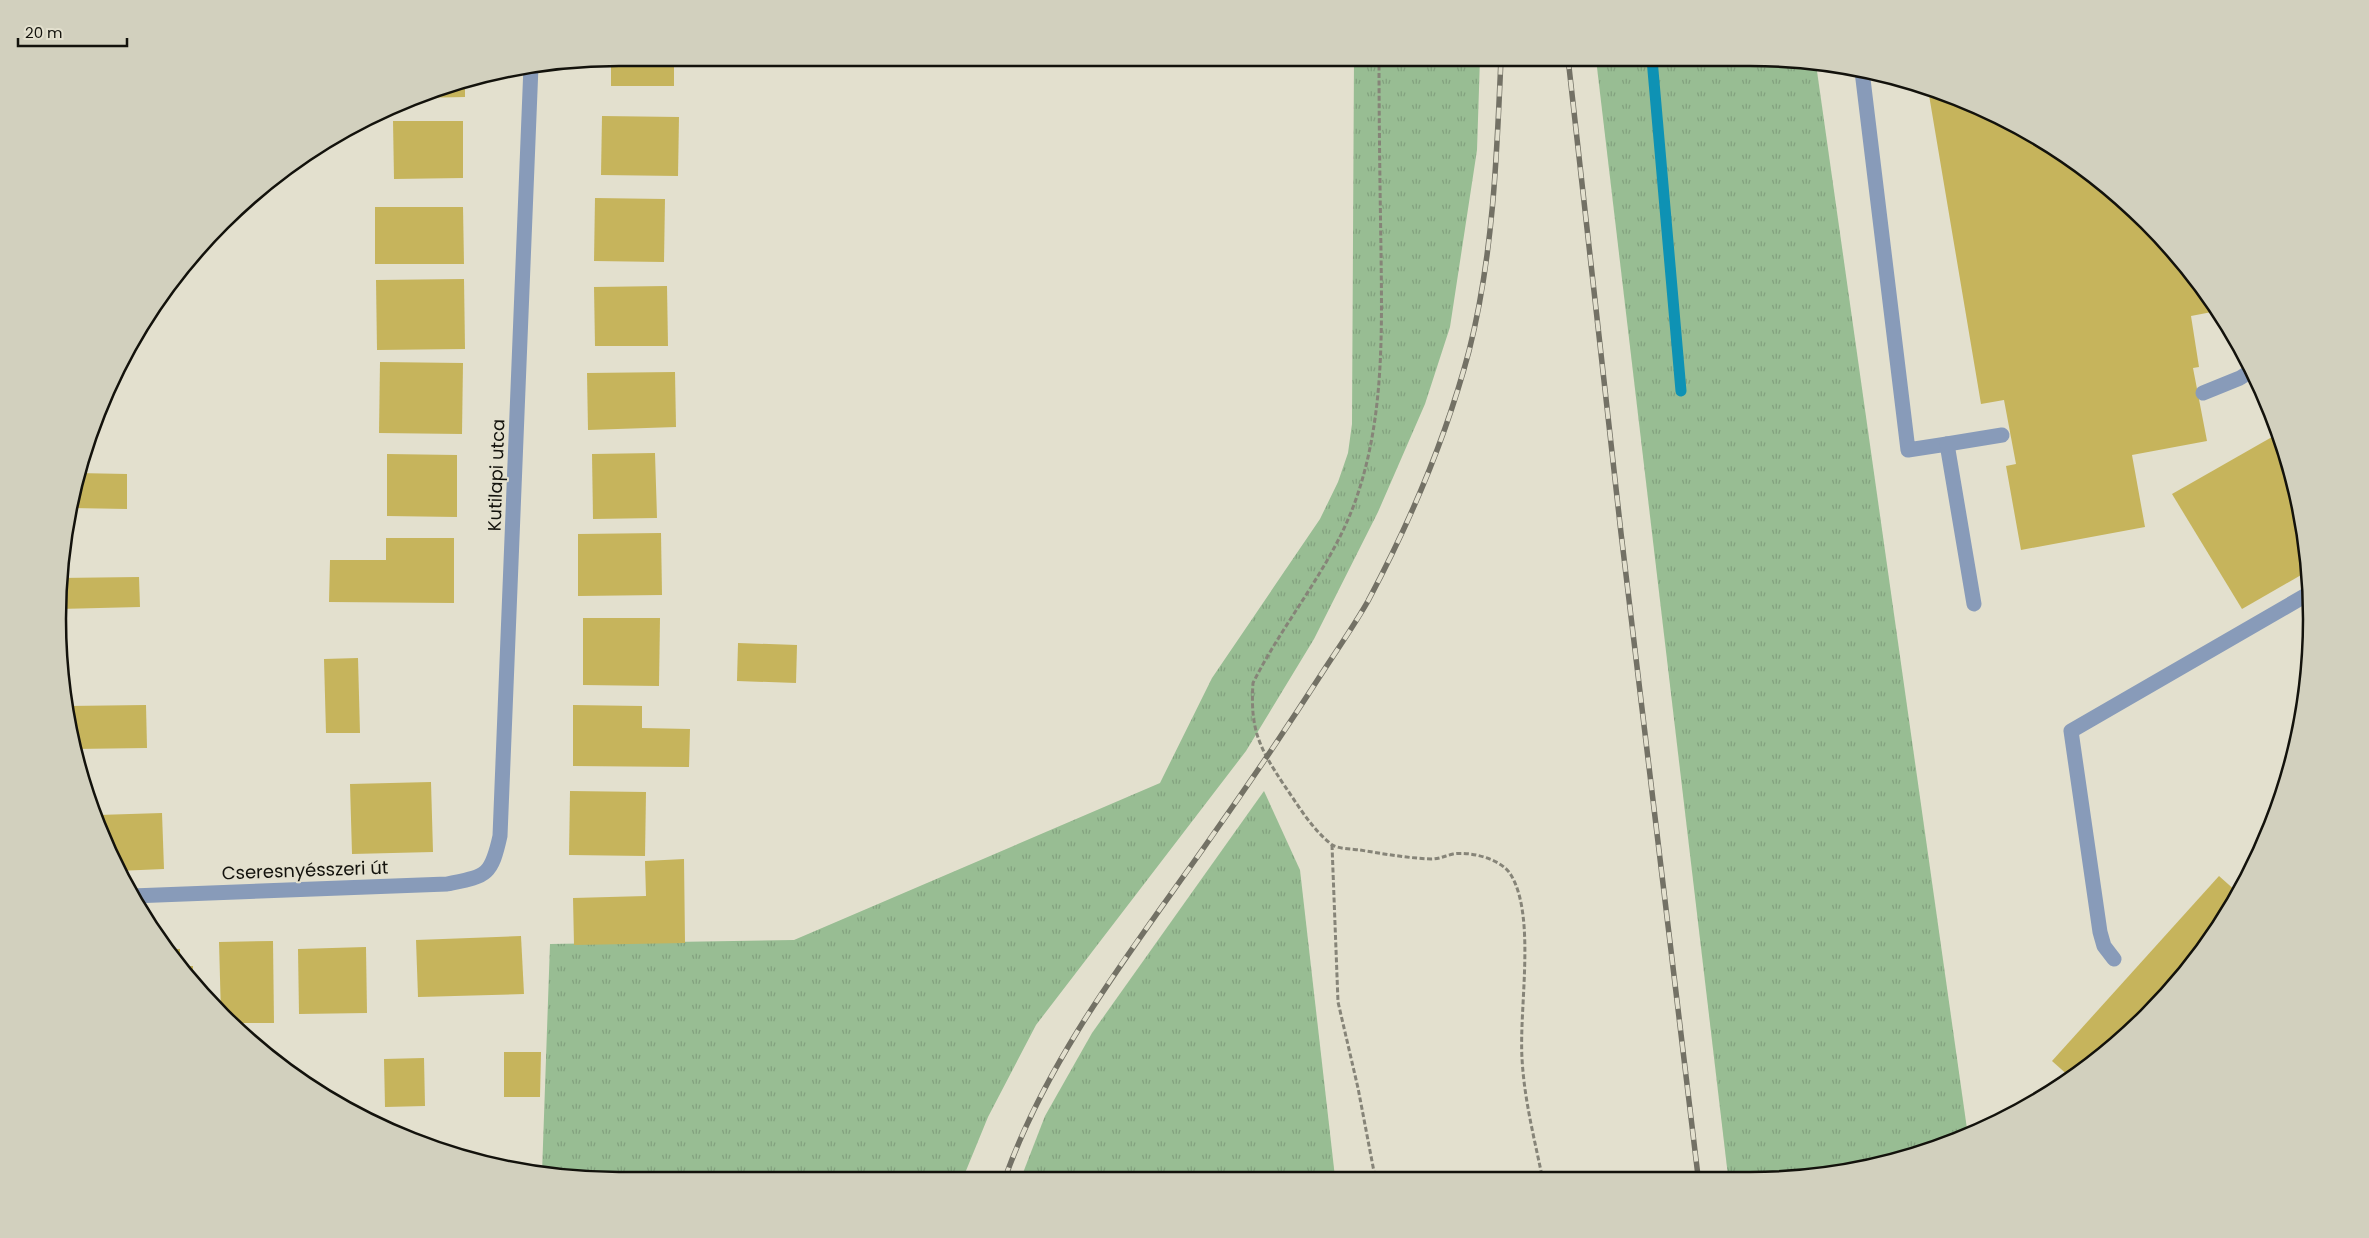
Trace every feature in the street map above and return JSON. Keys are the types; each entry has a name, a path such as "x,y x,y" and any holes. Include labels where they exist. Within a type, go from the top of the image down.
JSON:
{"street":[{"name":"Kutilapi utca","path":"479,878 494,862 500,836 531,74"},
{"path":"1863,78 1908,450 2002,436"},
{"path":"2203,394 2246,374"},
{"path":"1948,444 1974,604"},
{"path":"2114,959 2104,946 2100,932 2071,731 2302,597"},
{"name":"Cseresnyésszeri út","path":"140,896 447,884 479,878"}],"path":[{"path":"1379,66 1382,352 1376,412 1367,463 1355,502 1337,546 1253,683 1251,708 1253,725 1267,759 1308,820 1332,845 1414,858 1437,859 1454,854 1474,854 1494,862 1510,873 1521,896 1523,915 1522,1056 1526,1104 1541,1172"},
{"path":"1332,845 1338,1002 1358,1088 1374,1172"}],"green space":[{"path":"1354,66 1480,66 1477,150 1450,327 1425,404 1378,512 1314,639 1246,751 1036,1025 988,1117 965,1172 619,1172 583,1171 542,1166 550,944 794,940 1160,783 1212,678 1320,519 1338,482 1348,453 1352,424"},
{"path":"1597,66 1750,66 1817,70 1967,1128 1893,1153 1858,1161 1786,1171 1728,1172"},
{"path":"1264,791 1300,870 1334,1172 1023,1172 1045,1116 1092,1033"}],"building":[{"path":"611,66 674,66 674,86 611,86"},
{"path":"465,88 465,97 437,98"},
{"path":"1929,96 1962,108 2026,140 2086,180 2141,228 2189,283 2210,312 2191,316 2199,367 2193,368 2207,441 2132,455 2145,527 2021,550 2006,466 2016,464 2004,400 1981,404"},
{"path":"602,116 679,117 678,176 601,175"},
{"path":"393,121 463,121 463,178 394,179"},
{"path":"595,198 665,199 664,262 594,261"},
{"path":"375,207 463,207 464,264 375,264"},
{"path":"464,279 465,349 377,350 376,280"},
{"path":"667,286 668,346 595,346 594,287"},
{"path":"380,362 463,363 462,434 379,433"},
{"path":"675,372 676,427 588,430 587,373"},
{"path":"2272,437 2284,476 2292,511 2301,575 2242,609 2172,494"},
{"path":"655,453 657,518 593,519 592,454"},
{"path":"387,454 457,455 457,517 387,516"},
{"path":"86,473 127,474 127,509 78,508"},
{"path":"661,533 662,595 578,596 578,534"},
{"path":"386,538 454,538 454,603 329,602 330,560 386,560"},
{"path":"139,577 140,607 66,609 68,578"},
{"path":"583,618 660,618 659,686 583,685"},
{"path":"738,643 797,645 796,683 737,681"},
{"path":"358,658 360,733 326,733 324,659"},
{"path":"146,705 147,748 82,749 73,706"},
{"path":"573,705 642,706 642,728 690,729 689,767 573,766"},
{"path":"431,782 433,852 352,854 350,784"},
{"path":"570,791 646,792 645,856 569,855"},
{"path":"162,813 164,869 127,871 102,815"},
{"path":"684,859 685,943 574,945 573,898 646,896 645,861"},
{"path":"2219,876 2233,888 2210,926 2189,955 2141,1010 2114,1035 2065,1073 2052,1061"},
{"path":"521,936 524,994 418,997 416,940"},
{"path":"273,941 274,1023 242,1023 221,1002 219,942"},
{"path":"366,947 367,1013 299,1014 298,949"},
{"path":"504,1052 541,1052 540,1097 504,1097"},
{"path":"424,1058 425,1106 385,1107 384,1059"}],"waterway":[{"path":"1653,66 1681,391"}],"railway":[{"path":"1007,1172 1024,1132 1070,1043 1125,959 1269,753 1368,601 1426,479 1460,383 1469,351 1484,279 1489,243 1498,131 1501,66"},
{"path":"1569,66 1621,533 1698,1172"}]}
